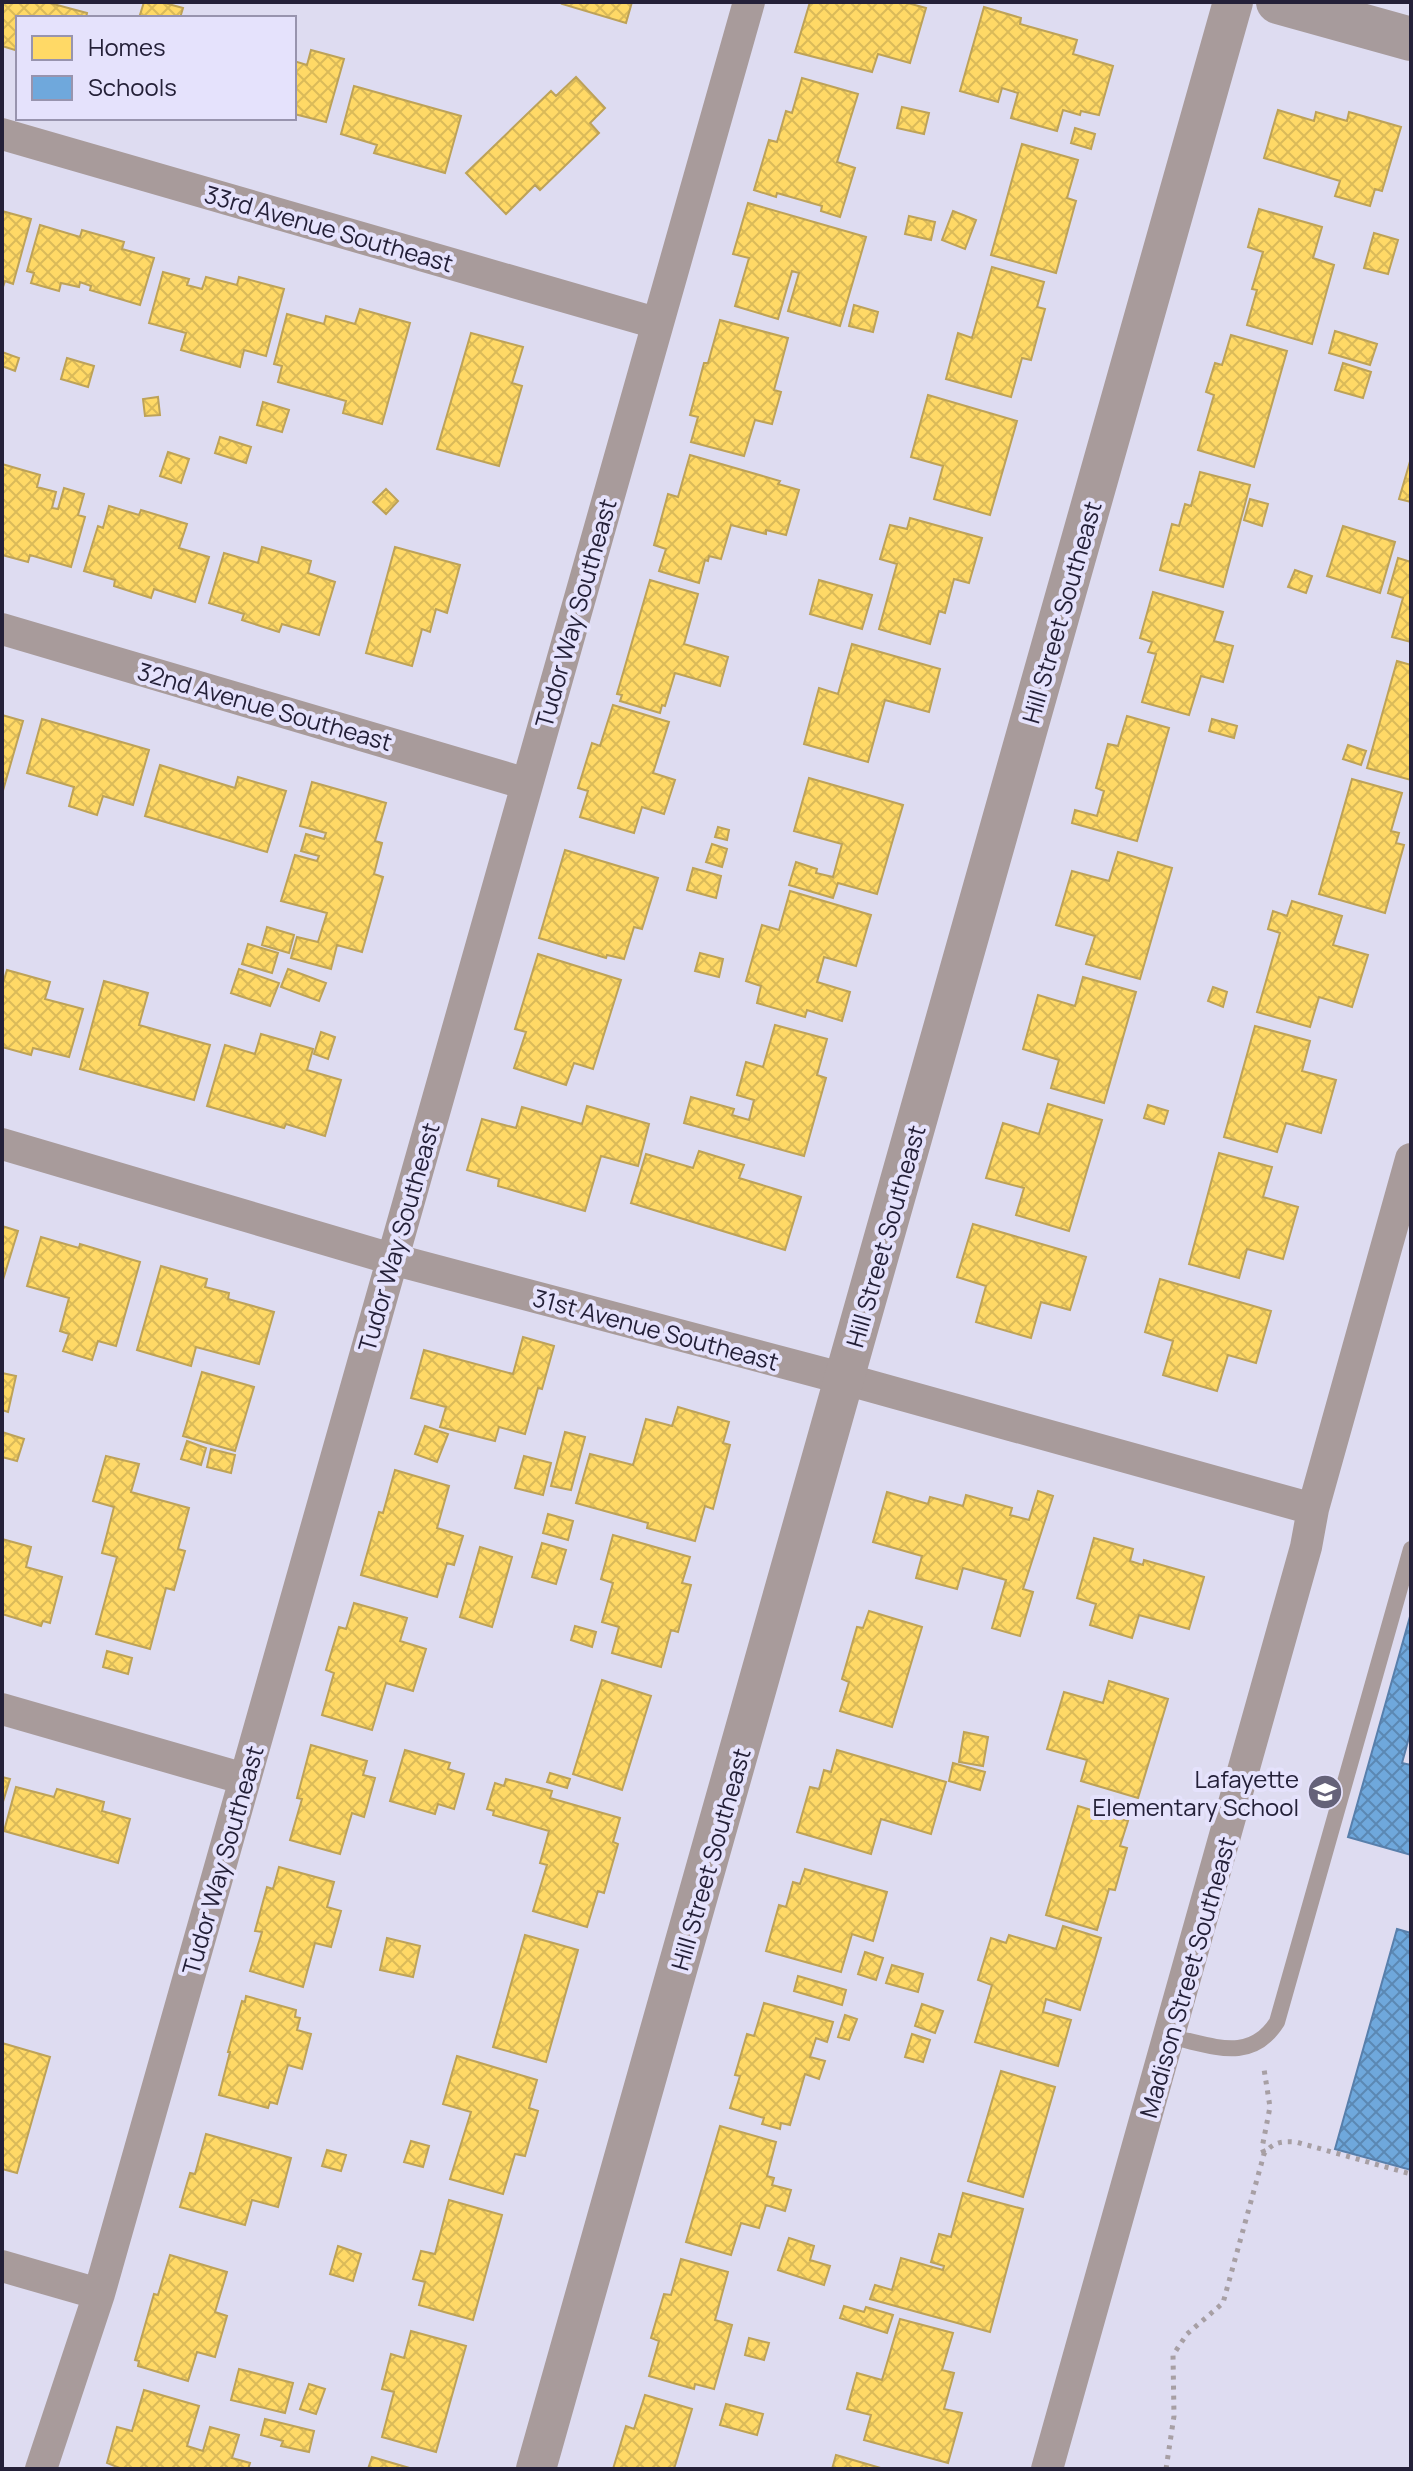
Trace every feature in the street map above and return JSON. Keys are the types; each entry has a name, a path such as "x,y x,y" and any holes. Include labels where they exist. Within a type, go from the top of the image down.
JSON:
{"main road":[{"path":"1278,2 1411,39"}],"street":[{"name":"Tudor Way Southeast","path":"41,2469 99,2294 749,2"},
{"name":"Hill Street Southeast","path":"536,2469 1233,2"},
{"name":"33rd Avenue Southeast","path":"2,134 656,323"},
{"name":"32nd Avenue Southeast","path":"2,629 527,784"},
{"name":"31st Avenue Southeast","path":"2,1144 392,1259 845,1379 1313,1509"},
{"name":"Madison Street Southeast","path":"1047,2469 1171,2037 1411,1159"},
{"path":"2,1709 245,1779"},
{"path":"2,2266 99,2294"}],"lane":[{"path":"1171,2037 1232,2049 1252,2046 1267,2038 1277,2022 1411,1549"}],"path":[{"path":"1252,2046 1264,2067 1269,2090 1270,2107 1262,2148 1264,2154"},
{"path":"1166,2469 1174,2416 1173,2355 1187,2334 1223,2303 1264,2154 1271,2145 1282,2141 1296,2142 1411,2174"}],"building: Homes":[{"path":"2,2 46,2 87,13 86,16 16,16 16,50 2,46"},
{"path":"144,2 161,2 183,8 181,16 140,16"},
{"path":"563,2 632,2 626,23"},
{"path":"810,2 904,2 926,8 910,63 878,54 872,72 795,52"},
{"path":"984,7 1021,18 1020,24 1077,40 1073,54 1113,66 1099,115 1081,111 1080,115 1063,110 1057,131 1011,118 1018,93 1002,88 998,102 960,91"},
{"path":"311,50 344,59 326,122 296,114 296,62 307,65"},
{"path":"576,77 605,108 590,123 599,133 540,190 535,185 506,214 466,173 551,91 556,96"},
{"path":"802,78 858,94 837,162 855,168 840,217 821,211 822,206 754,190 769,140 777,142 786,111 792,113"},
{"path":"354,86 461,116 445,173 374,153 377,145 341,134"},
{"path":"902,107 929,113 924,134 897,128"},
{"path":"1278,110 1314,121 1316,112 1347,121 1349,112 1401,127 1382,191 1375,189 1370,206 1335,196 1340,181 1264,158"},
{"path":"1075,128 1095,134 1091,149 1071,143"},
{"path":"1022,144 1078,160 1067,198 1076,201 1056,273 991,255"},
{"path":"748,203 866,237 840,326 788,311 799,273 792,271 778,319 735,306 749,258 733,254"},
{"path":"1259,209 1322,227 1313,258 1334,265 1312,344 1247,325 1257,290 1252,289 1263,252 1248,247"},
{"path":"2,211 31,219 13,284 5,281 2,290"},
{"path":"953,211 976,220 965,249 942,240"},
{"path":"909,216 935,222 931,240 905,234"},
{"path":"40,225 80,237 82,230 124,242 122,249 154,258 140,305 90,290 91,286 80,282 79,287 61,283 59,291 31,283 34,273 27,271"},
{"path":"1374,233 1398,240 1388,274 1364,268"},
{"path":"992,267 1044,282 1037,307 1045,309 1031,360 1022,358 1011,397 946,379 958,333 972,338"},
{"path":"163,272 189,279 187,285 202,289 206,277 237,285 239,277 284,289 266,356 244,350 240,367 181,350 186,333 149,323"},
{"path":"854,305 878,312 873,332 849,326"},
{"path":"360,309 410,323 382,424 343,413 346,401 278,382 282,366 274,364 287,314 324,324 326,316 355,324"},
{"path":"720,320 788,338 774,390 781,392 772,424 755,420 744,456 691,442 698,417 690,415"},
{"path":"1335,331 1377,344 1370,365 1329,353"},
{"path":"471,333 523,347 512,383 522,386 499,466 437,449"},
{"path":"1231,335 1287,351 1254,467 1198,450 1214,395 1206,392 1215,363 1222,365"},
{"path":"2,352 19,358 15,371 2,366"},
{"path":"67,358 94,366 88,387 61,379"},
{"path":"1343,363 1371,372 1363,398 1335,390"},
{"path":"928,395 1017,421 990,515 934,499 943,466 911,457"},
{"path":"158,397 160,415 145,416 143,399"},
{"path":"263,402 289,410 282,432 257,425"},
{"path":"220,437 251,447 246,463 215,453"},
{"path":"168,452 189,459 181,483 160,476"},
{"path":"690,455 780,481 778,484 799,490 786,535 766,530 766,534 731,525 721,559 709,556 708,561 705,560 699,583 659,571 666,549 654,545 668,494 678,497"},
{"path":"1411,458 1411,502 1399,499"},
{"path":"2,464 40,475 37,487 56,492 52,508 58,509 64,488 84,494 78,515 85,517 71,567 30,555 28,562 2,555"},
{"path":"1200,472 1250,485 1223,587 1160,570 1172,524 1179,526 1185,504 1191,506"},
{"path":"386,489 398,501 386,514 373,502"},
{"path":"1250,499 1268,504 1262,526 1244,520"},
{"path":"109,506 139,515 141,510 187,524 179,548 209,557 195,602 154,589 151,598 114,586 115,580 84,571 98,526 103,528"},
{"path":"910,518 982,538 969,583 954,579 945,613 939,611 930,644 879,629 897,564 880,559 890,525 907,529"},
{"path":"1343,526 1395,542 1380,593 1327,576"},
{"path":"262,547 311,561 308,573 335,582 319,635 282,624 279,632 242,620 244,614 209,603 224,553 258,563"},
{"path":"395,547 460,565 447,613 436,609 430,632 422,629 412,666 366,653"},
{"path":"1398,558 1411,562 1411,642 1392,637 1403,598 1388,593"},
{"path":"1295,570 1312,576 1306,593 1288,587"},
{"path":"650,580 698,594 684,644 728,657 720,686 675,673 660,713 620,701 622,695 617,694"},
{"path":"819,580 872,595 862,629 810,614"},
{"path":"1153,592 1223,612 1214,641 1233,646 1223,682 1201,676 1189,715 1142,702 1156,654 1148,652 1152,642 1140,638"},
{"path":"852,644 940,669 929,712 885,700 868,762 804,744 819,688 838,694"},
{"path":"1397,661 1411,665 1411,780 1367,768"},
{"path":"613,705 669,722 653,773 675,780 664,814 642,807 634,833 580,817 588,791 578,788 592,743 600,746"},
{"path":"2,715 23,721 2,794"},
{"path":"1127,716 1169,728 1137,841 1072,823 1075,810 1097,816 1104,791 1096,788 1108,744 1118,746"},
{"path":"42,719 149,750 133,805 103,796 97,815 69,806 74,787 27,773"},
{"path":"1212,719 1237,726 1234,738 1209,731"},
{"path":"1348,745 1366,751 1361,765 1343,759"},
{"path":"160,765 235,788 238,777 286,791 267,852 145,816"},
{"path":"809,778 903,805 877,894 838,883 833,898 789,885 796,862 817,869 816,873 833,877 842,844 794,831"},
{"path":"1352,779 1402,793 1391,831 1399,833 1396,843 1404,845 1385,913 1319,894"},
{"path":"312,782 386,803 375,841 382,843 374,874 383,877 362,952 337,945 331,969 291,958 297,937 318,942 327,913 281,901 295,855 317,861 319,856 301,851 306,834 324,839 326,833 300,826"},
{"path":"718,827 729,830 727,840 715,837"},
{"path":"712,844 727,849 722,867 706,862"},
{"path":"565,850 658,878 642,929 634,927 624,959 607,955 606,958 539,938"},
{"path":"1118,852 1172,868 1140,979 1086,964 1095,936 1056,925 1072,871 1109,881"},
{"path":"693,868 721,876 716,898 687,890"},
{"path":"790,891 871,915 856,966 824,957 817,982 850,992 842,1021 807,1010 805,1017 757,1003 761,986 746,981 762,925 779,930"},
{"path":"1292,901 1342,916 1333,945 1368,955 1352,1007 1319,997 1310,1027 1257,1012 1280,933 1268,929 1273,911 1287,916"},
{"path":"267,927 294,935 289,953 262,945"},
{"path":"248,944 278,953 272,973 242,964"},
{"path":"700,953 723,959 719,977 695,971"},
{"path":"538,954 621,980 593,1069 574,1063 566,1085 514,1068 526,1032 515,1029"},
{"path":"239,969 279,983 270,1006 231,993"},
{"path":"288,969 326,983 319,1001 281,987"},
{"path":"7,970 50,982 45,999 83,1009 69,1057 33,1048 31,1055 2,1047 2,986"},
{"path":"1083,977 1136,992 1104,1103 1051,1088 1059,1060 1023,1049 1038,995 1075,1006"},
{"path":"104,981 148,993 139,1025 210,1045 194,1100 80,1069"},
{"path":"1213,987 1227,992 1223,1007 1208,1001"},
{"path":"775,1025 827,1039 817,1075 826,1078 804,1156 684,1123 691,1097 734,1109 732,1115 749,1120 754,1100 737,1095 746,1062 763,1067"},
{"path":"1255,1026 1310,1041 1302,1071 1336,1080 1321,1133 1286,1123 1277,1152 1224,1137"},
{"path":"321,1032 335,1037 328,1059 314,1054"},
{"path":"261,1034 313,1049 307,1070 341,1080 325,1136 207,1106 225,1045 255,1054"},
{"path":"1048,1104 1102,1120 1069,1231 1016,1215 1024,1188 986,1178 1003,1123 1039,1134"},
{"path":"1148,1105 1168,1111 1164,1124 1144,1118"},
{"path":"587,1106 649,1124 638,1166 601,1156 585,1211 498,1186 499,1179 467,1170 482,1119 516,1128 522,1107 582,1124"},
{"path":"699,1151 744,1165 739,1178 801,1197 785,1250 631,1203 646,1154 693,1168"},
{"path":"1219,1153 1272,1167 1263,1197 1298,1207 1283,1259 1247,1249 1239,1278 1189,1264"},
{"path":"973,1224 1086,1257 1070,1310 1041,1302 1031,1338 976,1322 986,1286 957,1277"},
{"path":"2,1226 18,1231 2,1283"},
{"path":"41,1237 79,1248 80,1244 140,1262 116,1346 98,1341 92,1360 63,1351 69,1334 60,1331 69,1298 27,1286"},
{"path":"161,1266 207,1279 205,1287 229,1293 228,1299 274,1312 259,1364 196,1347 191,1366 137,1350"},
{"path":"1160,1279 1271,1311 1256,1363 1228,1355 1217,1391 1163,1375 1173,1341 1145,1332"},
{"path":"523,1337 554,1346 525,1434 499,1427 495,1441 440,1427 446,1407 411,1398 424,1350 513,1374"},
{"path":"202,1372 254,1387 235,1451 183,1436"},
{"path":"2,1373 16,1376 8,1412 2,1410"},
{"path":"678,1407 729,1422 723,1443 730,1445 713,1509 705,1506 695,1541 647,1528 648,1523 576,1503 590,1454 633,1465 646,1419 672,1426"},
{"path":"425,1426 448,1434 437,1462 415,1454"},
{"path":"2,1432 24,1439 17,1461 2,1457"},
{"path":"565,1432 585,1437 571,1490 551,1486"},
{"path":"187,1441 206,1448 201,1465 181,1459"},
{"path":"211,1449 235,1455 231,1473 207,1467"},
{"path":"106,1456 139,1464 131,1492 189,1508 178,1549 185,1551 174,1590 166,1588 150,1649 96,1634 117,1557 102,1553 114,1507 93,1501"},
{"path":"524,1456 551,1463 543,1495 515,1488"},
{"path":"395,1470 449,1486 437,1528 463,1536 454,1565 447,1563 437,1597 361,1575"},
{"path":"1038,1491 1053,1496 1023,1589 1033,1592 1020,1636 992,1628 1006,1580 963,1568 957,1589 916,1578 922,1556 873,1542 887,1492 928,1504 930,1497 963,1506 966,1495 1012,1508 1010,1515 1029,1520"},
{"path":"548,1514 573,1521 568,1540 543,1533"},
{"path":"613,1535 690,1557 682,1583 691,1585 678,1632 671,1630 661,1667 612,1653 619,1627 602,1622 613,1583 601,1579"},
{"path":"1094,1538 1133,1549 1130,1561 1143,1565 1144,1560 1204,1577 1189,1629 1139,1615 1132,1638 1090,1625 1096,1604 1077,1598"},
{"path":"2,1539 31,1547 26,1567 62,1577 50,1623 43,1621 41,1626 2,1614"},
{"path":"542,1543 566,1550 556,1584 532,1577"},
{"path":"480,1547 512,1557 492,1627 460,1617"},
{"path":"354,1603 407,1618 400,1641 426,1649 413,1691 386,1683 372,1730 322,1715 334,1673 326,1670 339,1627 346,1629"},
{"path":"869,1611 922,1627 892,1727 840,1711 849,1682 842,1679 857,1627 863,1628"},
{"path":"575,1626 596,1632 592,1647 571,1640"},
{"path":"107,1651 132,1658 128,1674 103,1667"},
{"path":"602,1680 651,1696 622,1790 573,1774"},
{"path":"1109,1681 1168,1699 1138,1798 1081,1781 1087,1760 1047,1749 1064,1692 1103,1703"},
{"path":"964,1732 988,1737 983,1766 959,1762"},
{"path":"311,1745 367,1761 363,1775 375,1778 364,1817 352,1813 340,1854 290,1840 302,1799 297,1798"},
{"path":"405,1750 450,1763 448,1769 464,1774 454,1809 438,1804 435,1814 390,1801"},
{"path":"837,1750 946,1782 931,1834 881,1819 871,1854 797,1832 810,1787 819,1789 824,1770 831,1772"},
{"path":"953,1763 985,1772 980,1790 949,1781"},
{"path":"550,1773 570,1779 567,1788 547,1782"},
{"path":"2,1777 10,1779 2,1805"},
{"path":"506,1779 552,1791 550,1798 620,1818 613,1842 618,1844 604,1893 598,1891 587,1927 533,1911 547,1865 540,1863 549,1831 493,1815 494,1811 487,1809 495,1783 504,1786"},
{"path":"16,1787 54,1797 57,1789 104,1802 102,1811 130,1819 118,1863 4,1831"},
{"path":"1078,1806 1128,1821 1120,1846 1127,1848 1115,1890 1109,1889 1097,1930 1046,1915"},
{"path":"279,1867 334,1882 327,1907 341,1911 331,1947 315,1943 303,1987 250,1971 262,1932 255,1931 267,1887 273,1889"},
{"path":"805,1869 887,1892 873,1941 852,1934 841,1972 766,1951 779,1905 786,1907 793,1882 800,1884"},
{"path":"1063,1926 1101,1938 1080,2010 1046,1999 1043,2012 1071,2020 1058,2066 975,2042 992,1985 978,1980 991,1938 1006,1943 1009,1935 1056,1949"},
{"path":"525,1935 578,1950 546,2062 493,2047"},
{"path":"387,1938 420,1946 413,1977 380,1970"},
{"path":"865,1952 883,1958 876,1980 858,1974"},
{"path":"892,1965 923,1974 918,1992 886,1983"},
{"path":"798,1976 846,1990 842,2005 794,1991"},
{"path":"246,1996 296,2010 295,2017 300,2018 297,2030 311,2034 302,2069 288,2065 277,2104 270,2102 268,2108 219,2095 228,2052"},
{"path":"764,2003 833,2022 827,2042 816,2038 810,2057 825,2061 819,2079 805,2074 790,2125 781,2123 780,2129 762,2124 764,2118 730,2108 740,2076 735,2075 747,2034 754,2036"},
{"path":"922,2004 943,2011 935,2033 915,2026"},
{"path":"845,2015 857,2019 849,2040 838,2037"},
{"path":"912,2034 930,2040 923,2062 905,2057"},
{"path":"2,2043 50,2057 17,2173 2,2169"},
{"path":"457,2056 537,2080 529,2108 538,2111 525,2156 515,2154 503,2194 450,2179 471,2112 443,2104"},
{"path":"1001,2071 1055,2087 1023,2197 968,2181"},
{"path":"720,2126 776,2142 767,2176 774,2178 772,2185 791,2190 785,2211 766,2205 759,2228 741,2223 731,2255 686,2242"},
{"path":"206,2134 291,2158 278,2207 252,2200 245,2225 180,2207 190,2173 195,2174"},
{"path":"411,2141 429,2146 423,2167 404,2162"},
{"path":"327,2150 346,2155 341,2171 322,2166"},
{"path":"963,2193 1023,2209 990,2332 870,2299 875,2285 892,2290 901,2258 943,2270 944,2266 931,2262 939,2234 951,2237"},
{"path":"449,2200 502,2215 473,2320 419,2305 425,2282 413,2279 421,2251 435,2254"},
{"path":"789,2238 814,2246 810,2260 830,2266 824,2285 778,2270"},
{"path":"338,2246 361,2254 353,2281 330,2274"},
{"path":"170,2255 227,2272 215,2312 227,2316 215,2357 197,2352 188,2381 138,2366 139,2361 135,2360 154,2294 158,2295"},
{"path":"681,2259 728,2272 715,2320 732,2325 714,2389 695,2384 694,2389 649,2376 659,2341 651,2338 664,2294 671,2295"},
{"path":"844,2306 864,2312 866,2307 893,2315 887,2333 840,2318"},
{"path":"900,2319 953,2333 942,2370 954,2373 944,2409 962,2413 948,2463 864,2440 871,2415 847,2409 857,2373 882,2380"},
{"path":"411,2331 466,2346 436,2452 382,2437 394,2392 382,2389 391,2354 404,2358"},
{"path":"749,2338 769,2343 764,2360 745,2355"},
{"path":"239,2369 293,2383 285,2413 231,2400"},
{"path":"309,2384 325,2389 316,2414 300,2409"},
{"path":"144,2390 199,2406 187,2446 203,2451 210,2427 239,2435 232,2458 250,2463 248,2469 122,2469 107,2463 117,2427 132,2431"},
{"path":"645,2395 692,2409 674,2469 613,2469 626,2426 634,2429"},
{"path":"726,2404 763,2414 757,2435 720,2425"},
{"path":"265,2419 314,2431 309,2452 281,2446 283,2441 261,2435"},
{"path":"836,2455 884,2469 832,2469"},
{"path":"372,2457 413,2469 368,2469"}],"building: Schools":[{"path":"1411,1613 1411,1730 1402,1763 1411,1765 1411,1855 1348,1837"},
{"path":"1397,1929 1411,1933 1411,2170 1335,2149"}],"place":[{"name":"Lafayette Elementary School","path":"1325,1792"}]}
